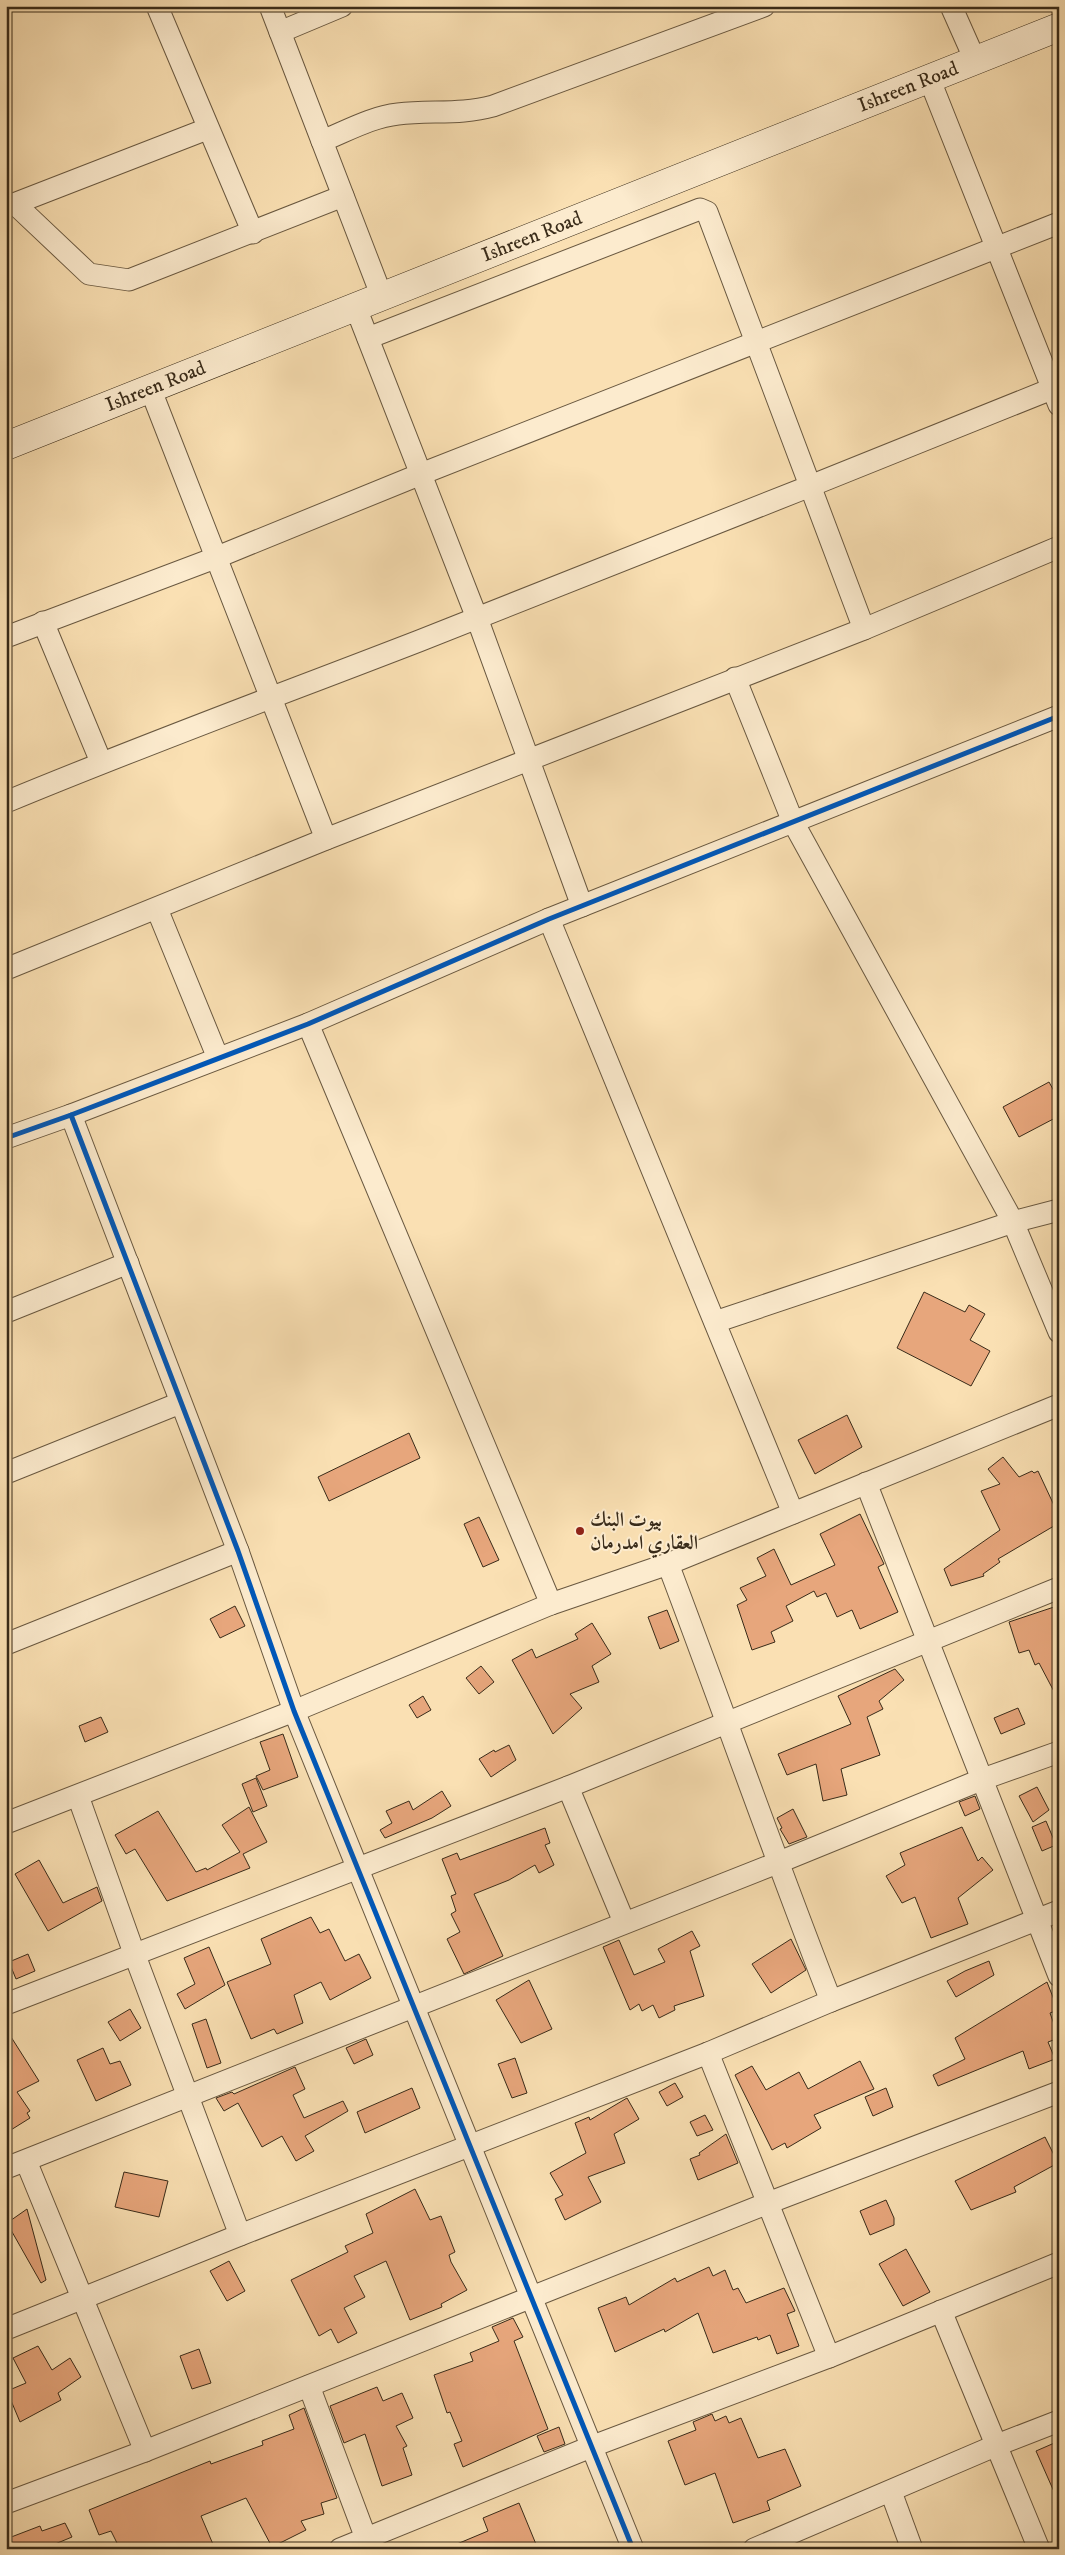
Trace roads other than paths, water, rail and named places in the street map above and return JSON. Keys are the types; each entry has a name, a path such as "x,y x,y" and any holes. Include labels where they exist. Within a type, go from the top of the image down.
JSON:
{"street":[{"path":"157,6 253,233"},
{"path":"270,6 382,297"},
{"path":"280,32 342,6"},
{"path":"322,141 378,117 399,114 461,112 493,106 764,6"},
{"path":"951,6 975,60"},
{"name":"Ishreen Road","path":"6,446 1059,28"},
{"path":"6,802 101,762 477,618 811,486 1057,394 996,248 929,78"},
{"path":"208,129 10,205 90,274 129,280 253,233 343,196"},
{"path":"368,338 700,208 707,212 758,341 864,628"},
{"path":"6,637 216,558 421,474 1059,223"},
{"path":"356,308 477,618 582,906"},
{"path":"150,388 326,839"},
{"path":"6,969 326,839 529,761 864,628 1059,547"},
{"path":"44,622 101,762"},
{"path":"735,678 793,822 1013,1222 1059,1332"},
{"path":"6,1137 71,1115 308,1024 549,919 1059,716"},
{"path":"157,909 218,1058"},
{"path":"549,919 793,1513"},
{"path":"308,1024 551,1604"},
{"path":"71,1115 238,1552 294,1711 358,1867 412,2007 471,2147 502,2230 533,2298 594,2446 633,2549"},
{"path":"715,1322 1013,1222 1059,1210"},
{"path":"6,1312 128,1263"},
{"path":"6,1473 180,1403"},
{"path":"6,1823 294,1711 551,1604 668,1564 1059,1405"},
{"path":"866,1484 983,1778 1035,1920 1059,1976"},
{"path":"6,1644 238,1552"},
{"path":"668,1564 728,1722 777,1863 831,2001"},
{"path":"6,2004 568,1786 1059,1588"},
{"path":"145,2451 82,2299 16,2164 777,1863 983,1778 1059,1752"},
{"path":"568,1786 624,1922"},
{"path":"78,1796 134,1954 240,2235"},
{"path":"6,2329 240,2235 471,2147 708,2053 831,2001 1059,1911"},
{"path":"708,2053 829,2357"},
{"path":"6,2503 145,2451 768,2204 1059,2092"},
{"path":"340,2549 368,2544 594,2446 829,2357 1059,2263"},
{"path":"941,2311 1039,2549"},
{"path":"309,2386 368,2544"},
{"path":"754,2549 891,2492 997,2445 1059,2421"},
{"path":"891,2492 912,2549"}],"place":[{"name":"بيوت البنك العقاري امدرمان","path":"580,1531"}]}
